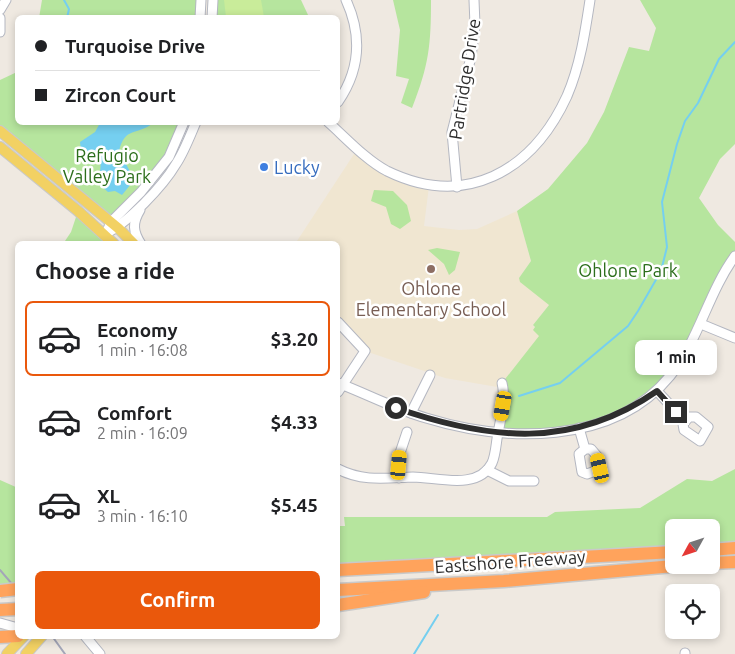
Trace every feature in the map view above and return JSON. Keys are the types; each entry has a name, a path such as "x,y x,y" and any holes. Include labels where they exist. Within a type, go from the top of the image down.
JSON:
{"highway":[{"path":"720,549 735,548"},
{"name":"Eastshore Freeway","path":"340,570 665,552"},
{"path":"720,563 735,562"},
{"name":"Eastshore Freeway","path":"340,590 504,581 665,567"},
{"path":"340,605 504,581"},
{"path":"0,591 15,589"},
{"path":"0,610 15,609"},
{"path":"0,638 15,636"}],"main road":[{"path":"0,131 115,225 131,241"},
{"path":"0,147 106,234 112,241"},
{"path":"6,654 21,639"},
{"path":"26,654 39,639"}],"street":[{"path":"0,10 6,0"},
{"path":"200,15 201,0"},
{"path":"212,0 212,15"},
{"path":"340,98 351,79 357,54 354,22 346,0"},
{"name":"Partridge Drive","path":"457,187 452,132 471,57 474,30 474,0"},
{"path":"332,125 385,170 414,182 457,187 486,181 505,171 532,148 552,122 567,96 582,51 590,0"},
{"path":"0,18 0,32"},
{"path":"106,234 169,157 183,125"},
{"path":"140,241 133,225 145,202 176,165 195,125"},
{"path":"115,225 145,202"},
{"path":"340,385 411,413 454,426 498,433 538,433 579,428 618,415 657,391 680,363 701,324 718,283 735,256"},
{"path":"340,324 365,351 340,384"},
{"path":"701,324 735,338"},
{"path":"411,413 430,375"},
{"path":"340,470 365,478 462,480 478,477 487,470 493,461 503,406 502,383"},
{"path":"657,391 685,420"},
{"path":"579,428 585,449"},
{"path":"400,478 400,453 407,432"},
{"path":"487,470 509,481 534,481"},
{"path":"0,623 15,627"},
{"path":"88,639 100,654"},
{"path":"0,649 6,654"}],"shaded area":[{"name":"Ohlone Elementary School","path":"358,148 375,162 429,186 424,226 459,230 477,229 517,211 531,261 519,278 549,305 533,325 540,336 502,383 503,388 445,378 365,351 340,324 340,241 297,241"}],"green space":[{"path":"42,0 201,0 200,15 40,15"},
{"path":"213,0 301,0 308,15 212,15"},
{"path":"224,0 261,0 264,15 226,15"},
{"path":"393,0 431,0 428,55 412,108 401,103 409,79 396,76 400,30"},
{"name":"Ohlone Park","path":"640,0 735,0 735,144 720,159 699,198 718,225 735,242 735,256 680,363 638,404 579,428 498,433 502,383 539,336 533,330 535,327 533,325 549,305 520,282 519,278 531,261 517,211 548,189 587,143 604,112 629,47 649,51 656,28"},
{"name":"Refugio Valley Park","path":"15,73 15,125 183,125 169,157 111,222 0,131 0,80"},
{"path":"374,190 393,191 407,205 411,221 400,229 391,224 386,207 371,201"},
{"path":"78,211 111,241 65,241 71,232"},
{"path":"437,248 460,252 455,270 449,275 444,264 428,250"},
{"path":"735,469 735,548 720,549 720,519 665,519 665,552 340,570 340,526 345,526 344,517 547,517 555,512 640,508 687,479 712,481"},
{"path":"0,480 15,487 15,586 0,589"}],"water":[{"path":"99,125 150,125 132,132 122,143 119,151 133,177 131,184 122,195 115,191 108,192 99,184 100,162 95,157 81,150 80,142 95,132"}],"waterway":[{"path":"64,0 69,9 68,15"},
{"path":"519,396 560,383 628,326 638,311 661,271 667,247 662,202 685,121 698,103 719,59 735,42"},
{"path":"414,654 438,615"}],"railway":[{"path":"0,570 15,588"},
{"path":"54,639 65,654"}],"place":[{"name":"Lucky","path":"264,167"},
{"name":"Ohlone Elementary School","path":"431,269"}],"route":[{"path":"396,408 454,426 481,431 518,434 559,431 599,422 628,410 657,391 676,412"}]}
